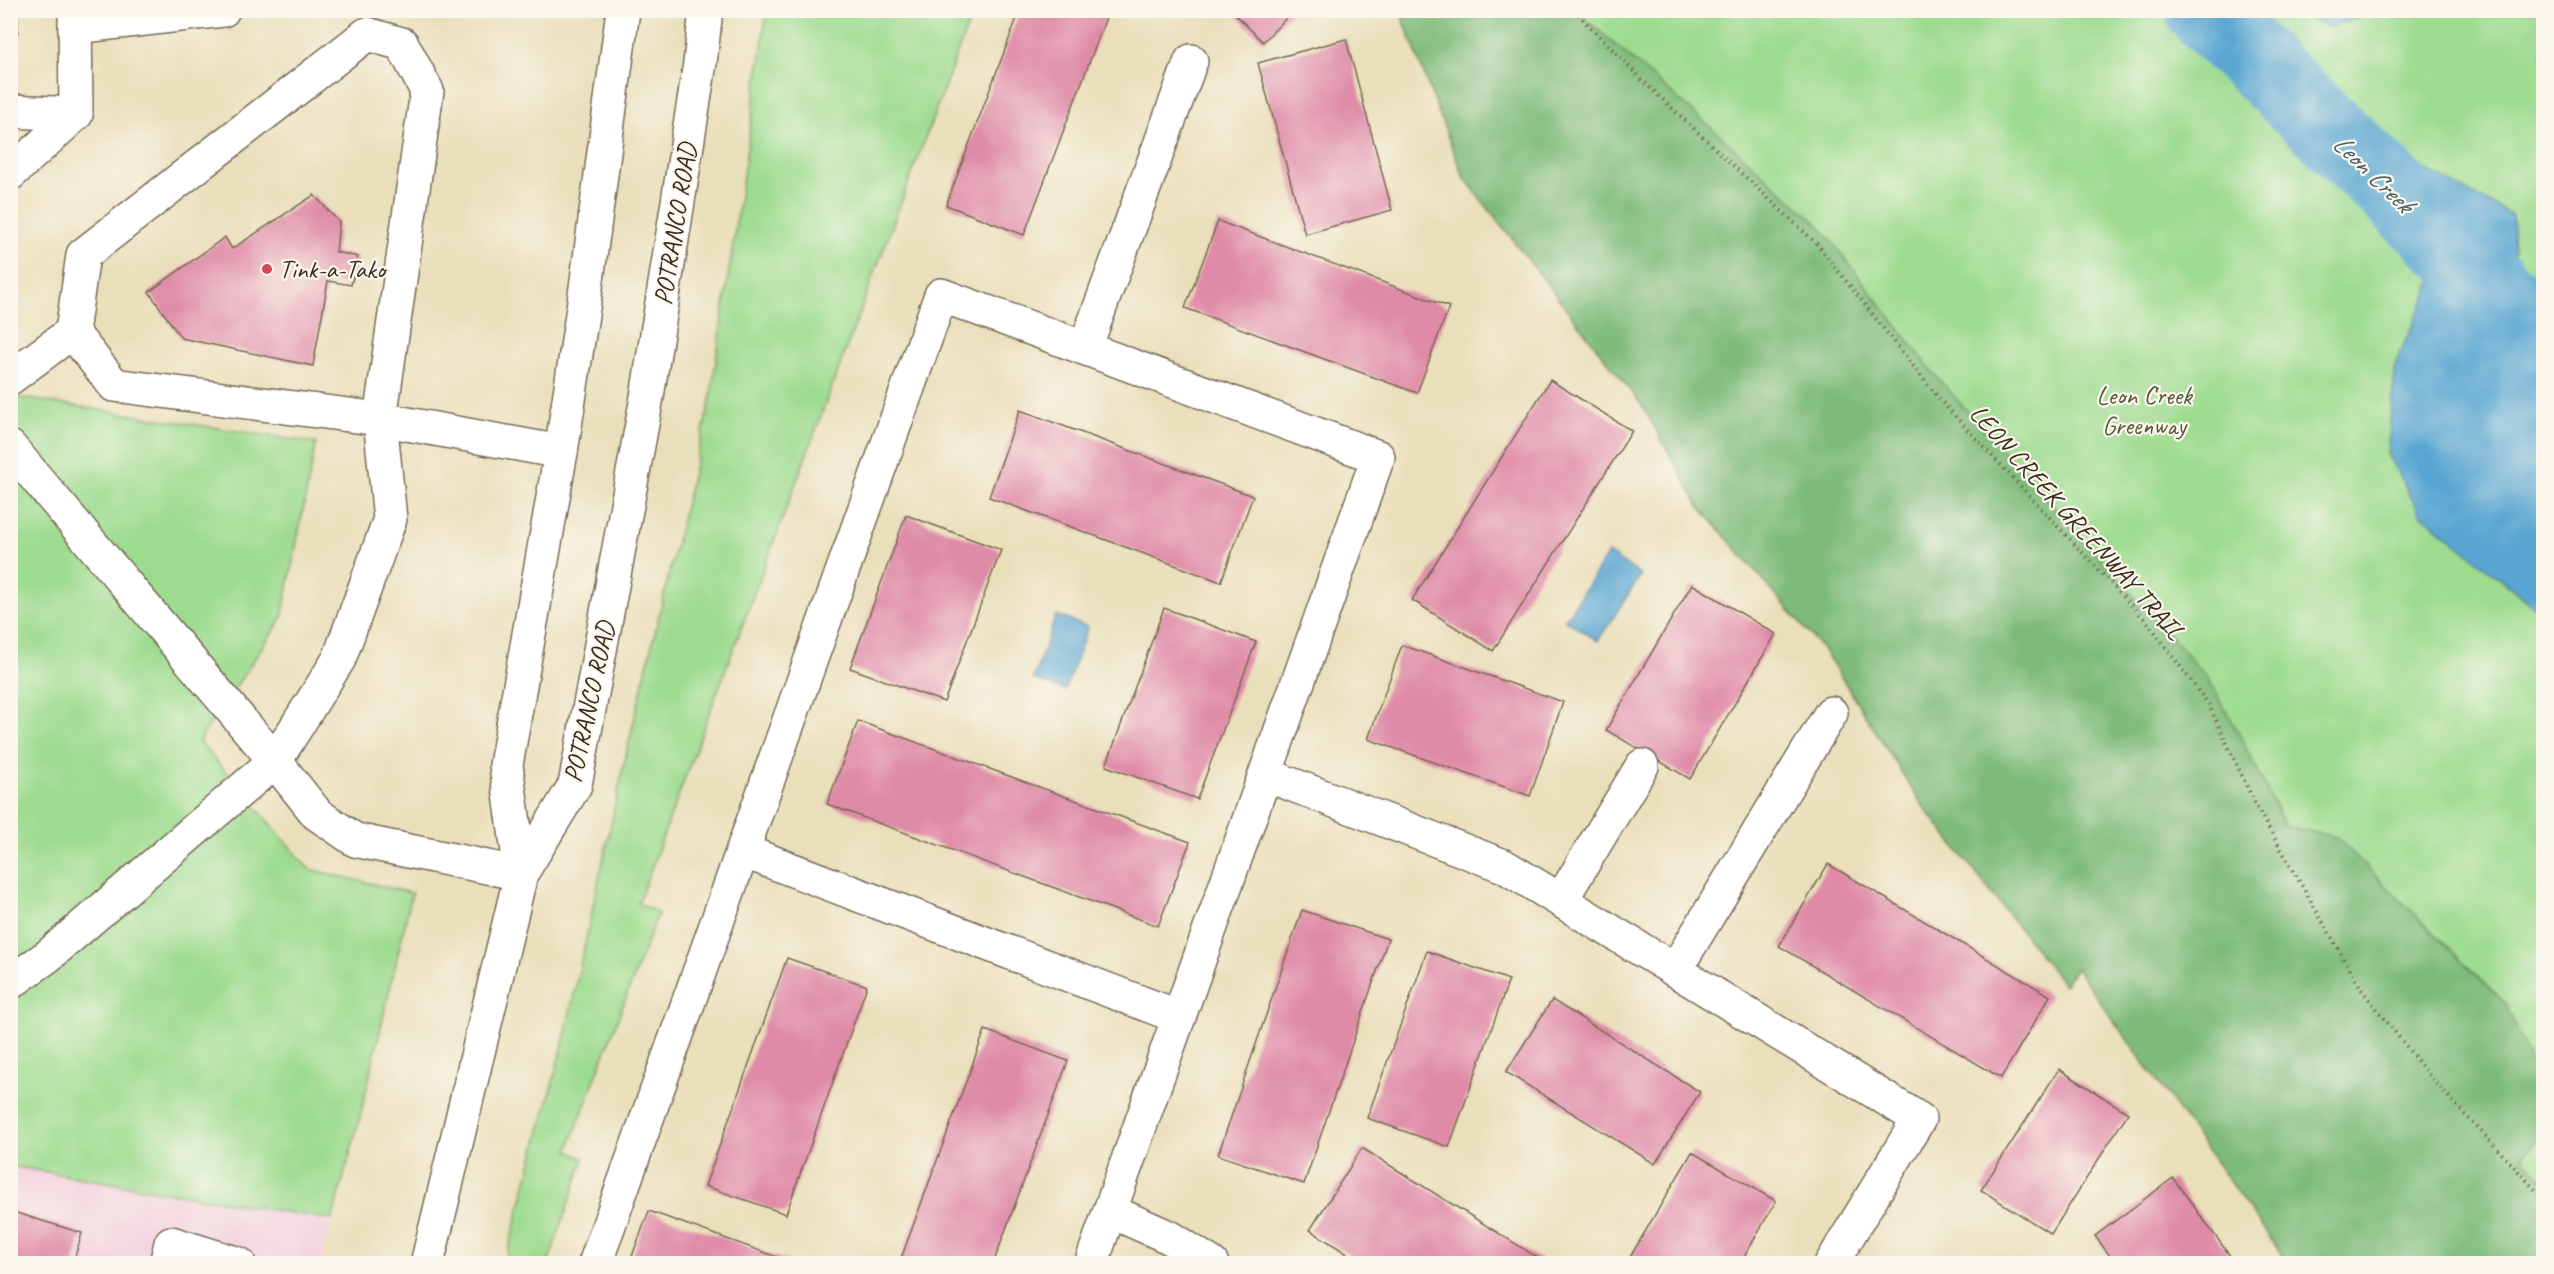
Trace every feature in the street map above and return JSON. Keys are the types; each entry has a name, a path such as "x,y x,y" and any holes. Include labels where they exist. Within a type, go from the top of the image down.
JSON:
{"main road":[{"path":"10,174 76,114 75,19 223,10"},
{"path":"606,10 617,62"},
{"path":"427,1263 521,874 506,765 561,452 623,10"},
{"name":"POTRANCO ROAD","path":"521,874 575,785 643,421 700,63 706,10"},
{"path":"700,63 723,10"},
{"path":"10,378 72,332 83,255 367,34 402,44 427,91 380,419 390,519 339,659 275,761 48,956 10,983"},
{"path":"1085,348 1191,61"},
{"path":"10,111 76,114"},
{"path":"595,1263 941,295 1378,457 1267,775 1091,1263"},
{"path":"72,332 114,386 380,419 561,452"},
{"path":"10,447 317,814 355,840 521,874"},
{"path":"1675,970 1831,713"},
{"path":"1561,900 1642,766"},
{"path":"1267,775 1504,866 1919,1119 1831,1263"},
{"path":"743,851 1179,1017"},
{"path":"1110,1211 1171,1239 1212,1263"},
{"path":"166,1263 171,1243 239,1263"}],"path":[{"name":"LEON CREEK GREENWAY TRAIL","path":"1575,10 1643,81 1816,243 1941,401 2148,623 2209,705 2257,808 2362,990 2431,1078 2544,1199"}],"shaded area":[{"path":"10,1166 332,1220 320,1263 11,1263"}],"green space":[{"path":"767,11 973,11 638,903 658,913 568,1150 584,1159 548,1263 505,1263 564,1040 628,746 710,402"},
{"name":"Leon Creek Greenway","path":"1400,11 2543,11 2543,1263 2288,1263 2076,968 2064,985 1921,803 1826,653 1700,507 1641,404 1463,176"},
{"path":"1400,11 1576,11 1714,130 1820,226 1935,375 2206,676 2235,726 2285,826 2336,837 2506,1004 2543,1091 2543,1134 2523,1156 2543,1181 2543,1263 2288,1263 2076,968 2064,985 1921,803 1826,653 1700,507 1641,404 1463,176"},
{"path":"10,396 316,443 282,618 199,741 309,869 412,893 360,1117 332,1220 11,1166"}],"water":[{"path":"2291,11 2348,11 2356,19 2330,27"},
{"path":"2417,165 2512,215 2515,271 2543,298 2543,614 2421,514 2387,454 2396,362 2437,271 2439,222"},
{"path":"1608,553 1641,575 1598,641 1565,620"},
{"path":"1056,615 1088,627 1065,690 1033,679"}],"building":[{"path":"10,10 18,10 18,33 10,32"},
{"path":"1020,10 1109,10 1024,235 946,205"},
{"path":"1231,10 1294,10 1263,42"},
{"path":"1346,39 1392,210 1305,234 1258,63"},
{"name":"Tink-a-Tako","path":"314,195 339,222 336,252 358,257 351,285 328,281 313,366 181,338 149,292 225,237 232,249"},
{"path":"1218,221 1449,307 1417,393 1185,308"},
{"path":"1550,380 1632,431 1493,651 1412,600"},
{"path":"1020,410 1253,496 1221,582 989,497"},
{"path":"906,515 1001,550 944,702 850,668"},
{"path":"1692,584 1776,634 1690,779 1606,730"},
{"path":"1164,608 1256,642 1197,799 1106,766"},
{"path":"1402,645 1563,702 1530,796 1368,739"},
{"path":"858,721 1190,842 1158,926 827,804"},
{"path":"1828,864 2050,996 2001,1078 1779,946"},
{"path":"1302,910 1388,939 1304,1184 1218,1155"},
{"path":"1427,951 1509,980 1449,1147 1367,1118"},
{"path":"787,958 867,986 786,1214 705,1186"},
{"path":"1552,1000 1700,1092 1655,1164 1506,1072"},
{"path":"985,1030 1068,1061 993,1264 899,1264"},
{"path":"2059,1069 2128,1113 2051,1234 1981,1190"},
{"path":"1362,1148 1548,1264 1363,1264 1310,1230"},
{"path":"1692,1152 1776,1201 1740,1264 1626,1264"},
{"path":"2173,1178 2236,1264 2116,1264 2095,1236"},
{"path":"10,1211 82,1233 73,1264 10,1264"},
{"path":"649,1211 794,1263 794,1264 629,1264"}],"waterway":[{"name":"Leon Creek","path":"2203,10 2544,335"}],"place":[{"name":"Tink-a-Tako","path":"267,269"}]}
